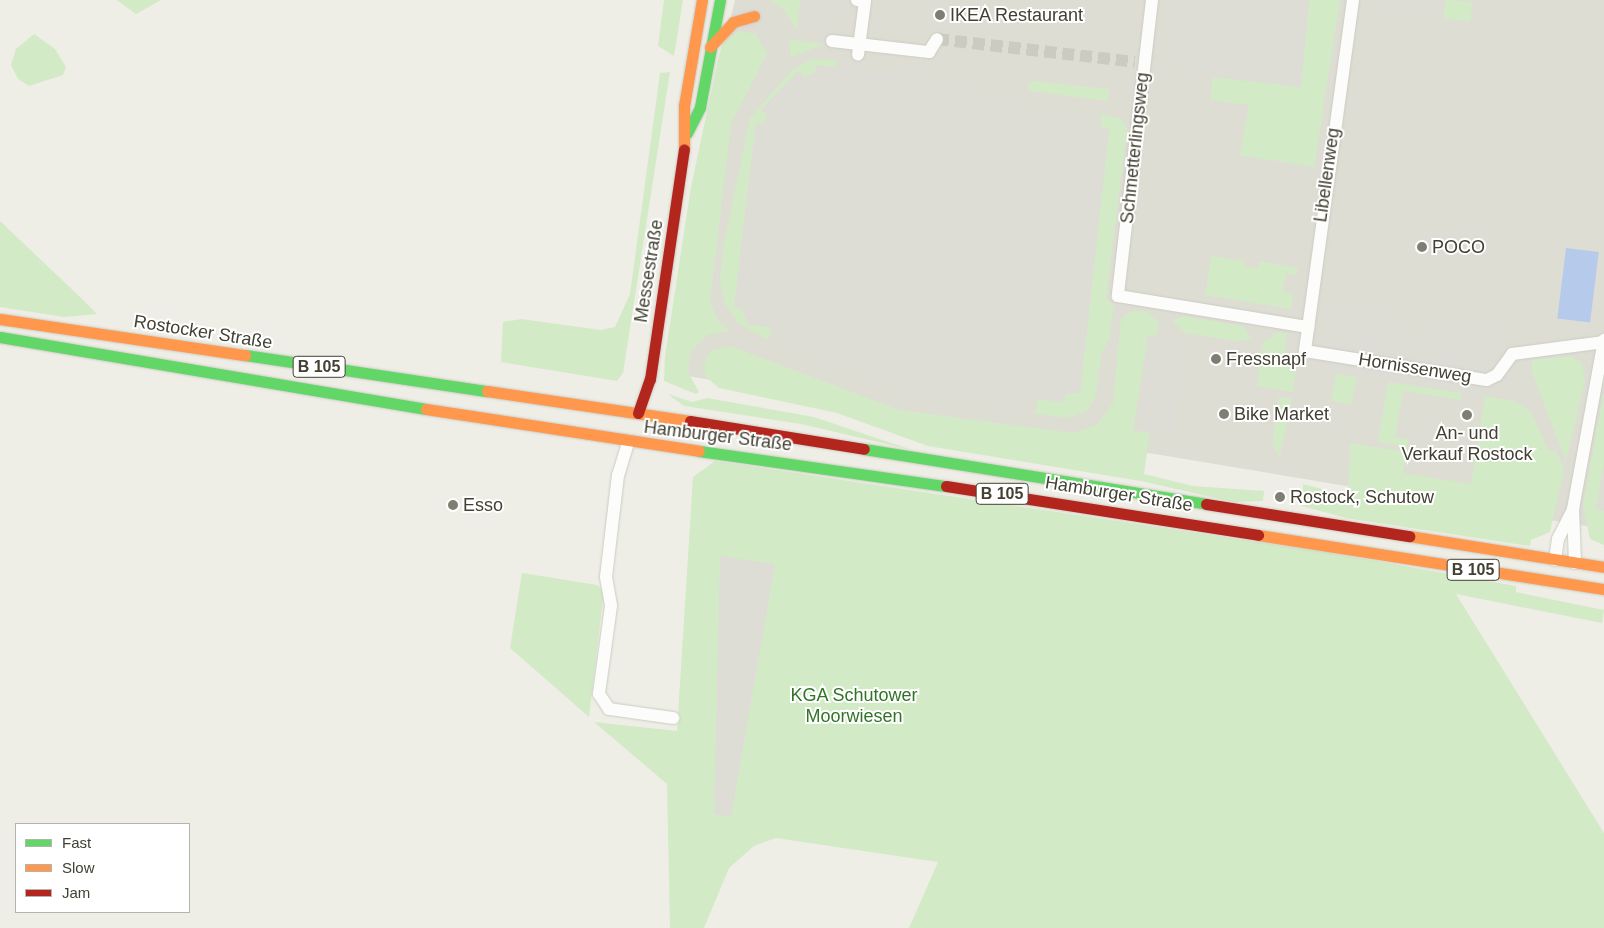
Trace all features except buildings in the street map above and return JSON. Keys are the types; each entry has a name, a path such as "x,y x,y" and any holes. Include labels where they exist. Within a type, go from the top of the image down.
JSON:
{"main road":[{"name":"Messestraße","path":"688,133 684,106 702,0"},
{"name":"Messestraße","path":"628,443 650,379 688,133 700,107 720,0"},
{"path":"710,47 733,22 754,16"},
{"name":"Rostocker Straße","path":"0,318 638,413"},
{"name":"Rostocker Straße","path":"0,338 628,443"},
{"name":"Hamburger Straße","path":"638,413 1604,567"},
{"name":"Hamburger Straße","path":"628,443 804,464 1552,582 1604,588"},
{"path":"1552,582 1555,560"},
{"path":"1572,585 1575,563"}],"street":[{"path":"858,0 865,1 859,49"},
{"name":"Schmetterlingsweg","path":"1152,0 1118,296 1308,327"},
{"name":"Libellenweg","path":"1305,351 1353,0"},
{"path":"832,41 859,49 929,52 937,39"},
{"path":"1575,563 1573,509 1604,341"},
{"name":"Hornissenweg","path":"1305,351 1487,380 1497,375 1512,354 1604,341"},
{"path":"628,443 618,475 606,577 611,606 600,694 609,709 673,718"},
{"path":"1555,560 1558,538 1573,509"}],"shaded area":[{"path":"735,0 1604,0 1604,529 669,373 705,128"},
{"path":"801,0 840,1 839,10 829,17 826,33 797,29"},
{"path":"1177,0 1309,0 1301,87 1185,74 1186,62 1170,55"},
{"path":"1375,0 1445,0 1442,19 1374,8"},
{"path":"816,65 965,81 977,93 996,95 1027,117 1040,118 1059,109 1101,114 1101,128 1109,129 1080,393 1066,394 1065,402 1037,399 1036,408 927,395 927,390 887,385 887,380 869,378 870,373 856,372 856,367 839,365 825,359 825,355 794,345 794,341 777,338 778,329 748,324 742,309 734,308 756,123 764,124 767,115 761,110 798,71 805,77 815,73"},
{"path":"1328,301 1393,311 1391,327 1395,332 1424,336 1430,332 1432,317 1495,327 1485,396 1318,371"},
{"path":"1148,335 1184,339 1174,434 1138,430"},
{"path":"720,556 775,564 731,817 714,814"}],"green space":[{"path":"117,0 161,0 136,14"},
{"path":"664,0 683,0 674,56 658,46"},
{"path":"770,0 801,0 797,30 784,10"},
{"path":"1309,0 1340,0 1314,167 1240,155 1249,105 1210,100 1213,77 1301,86"},
{"path":"1445,0 1472,2 1471,21 1444,19"},
{"path":"738,31 756,34 767,54 731,124 710,301 718,321 730,331 707,335 690,353 688,372 699,392 696,394 664,381 665,356 691,187 718,60 722,44"},
{"path":"34,34 55,49 66,67 63,75 29,86 18,79 11,65 16,49"},
{"path":"789,39 824,44 791,57"},
{"path":"811,59 837,60 836,67 804,77 797,71 764,124 756,123 734,307 742,309 748,324 771,328 768,340 738,323 724,302 720,278 724,245 750,118 792,70"},
{"path":"670,72 623,373 617,381 501,362 503,322 521,319 601,330 615,327 630,294 660,73"},
{"path":"1033,81 1109,89 1108,101 1030,91 1027,84"},
{"path":"1101,114 1121,118 1127,128 1106,299 1114,305 1109,339 1102,352 1095,399 1086,411 1069,418 1035,414 1037,399 1065,402 1066,394 1080,393 1109,129 1101,128"},
{"path":"0,221 97,314 64,317 0,307"},
{"path":"1211,256 1245,261 1244,266 1258,269 1259,261 1298,268 1297,275 1286,273 1283,292 1293,294 1291,309 1205,295"},
{"path":"1147,311 1159,323 1156,336 1148,335 1133,430 1150,433 1144,474 1193,486 1264,491 1263,501 1233,502 1141,481 928,446 837,413 719,388 706,377 703,367 710,351 730,346 899,410 1073,433 1097,425 1113,403 1121,319 1129,312"},
{"path":"1183,316 1243,326 1252,339 1236,341 1184,333 1173,321"},
{"path":"1277,332 1287,333 1283,365 1296,367 1293,392 1257,386 1263,343"},
{"path":"1570,356 1581,362 1585,381 1566,461 1532,372 1532,360"},
{"path":"1336,373 1357,377 1351,404 1331,400"},
{"path":"1388,382 1462,393 1461,400 1403,391 1395,437 1409,440 1407,447 1378,442"},
{"path":"1604,391 1604,463 1596,509 1604,511 1604,545 1590,539 1583,505"},
{"path":"668,394 692,402 707,398 814,417 912,450 801,424 684,406"},
{"path":"1485,396 1514,401 1531,412 1548,450 1556,451 1564,469 1550,532 1531,540 1530,546 1346,518 1302,506 1303,484 1348,496 1350,443 1406,452 1403,473 1471,484"},
{"path":"1279,397 1292,399 1280,457 1272,444"},
{"name":"KGA Schutower Moorwiesen","path":"715,461 1331,553 1516,586 1516,592 1604,610 1602,623 1456,594 1604,833 1604,928 909,928 938,862 776,838 754,846 729,868 704,928 670,928 667,784 594,722 677,731 693,477"},
{"path":"522,573 597,585 604,591 589,717 510,648"}],"water":[{"path":"1566,248 1599,252 1590,322 1557,318"}],"tunnel":[{"path":"937,39 1135,62"}],"traffic: fast":[{"path":"687,133 700,107 720,0"},
{"path":"0,337 426,409"},
{"path":"245,355 487,391"},
{"path":"864,449 1206,504"},
{"path":"699,451 946,486"}],"traffic: slow":[{"path":"684,150 684,106 702,0"},
{"path":"710,47 733,22 754,16"},
{"path":"0,319 245,355"},
{"path":"487,391 690,421"},
{"path":"426,409 699,451"},
{"path":"1258,535 1604,589"},
{"path":"1409,536 1604,567"}],"traffic: jam":[{"path":"638,413 650,379 684,150"},
{"path":"690,421 864,449"},
{"path":"946,486 1258,535"},
{"path":"1206,504 1409,536"}],"place":[{"name":"IKEA Restaurant","path":"940,15"},
{"name":"POCO","path":"1422,247"},
{"name":"Fressnapf","path":"1216,359"},
{"name":"Bike Market","path":"1224,414"},
{"name":"An- und Verkauf Rostock","path":"1467,415"},
{"name":"Rostock, Schutow","path":"1280,497"},
{"name":"Esso","path":"453,505"}]}
